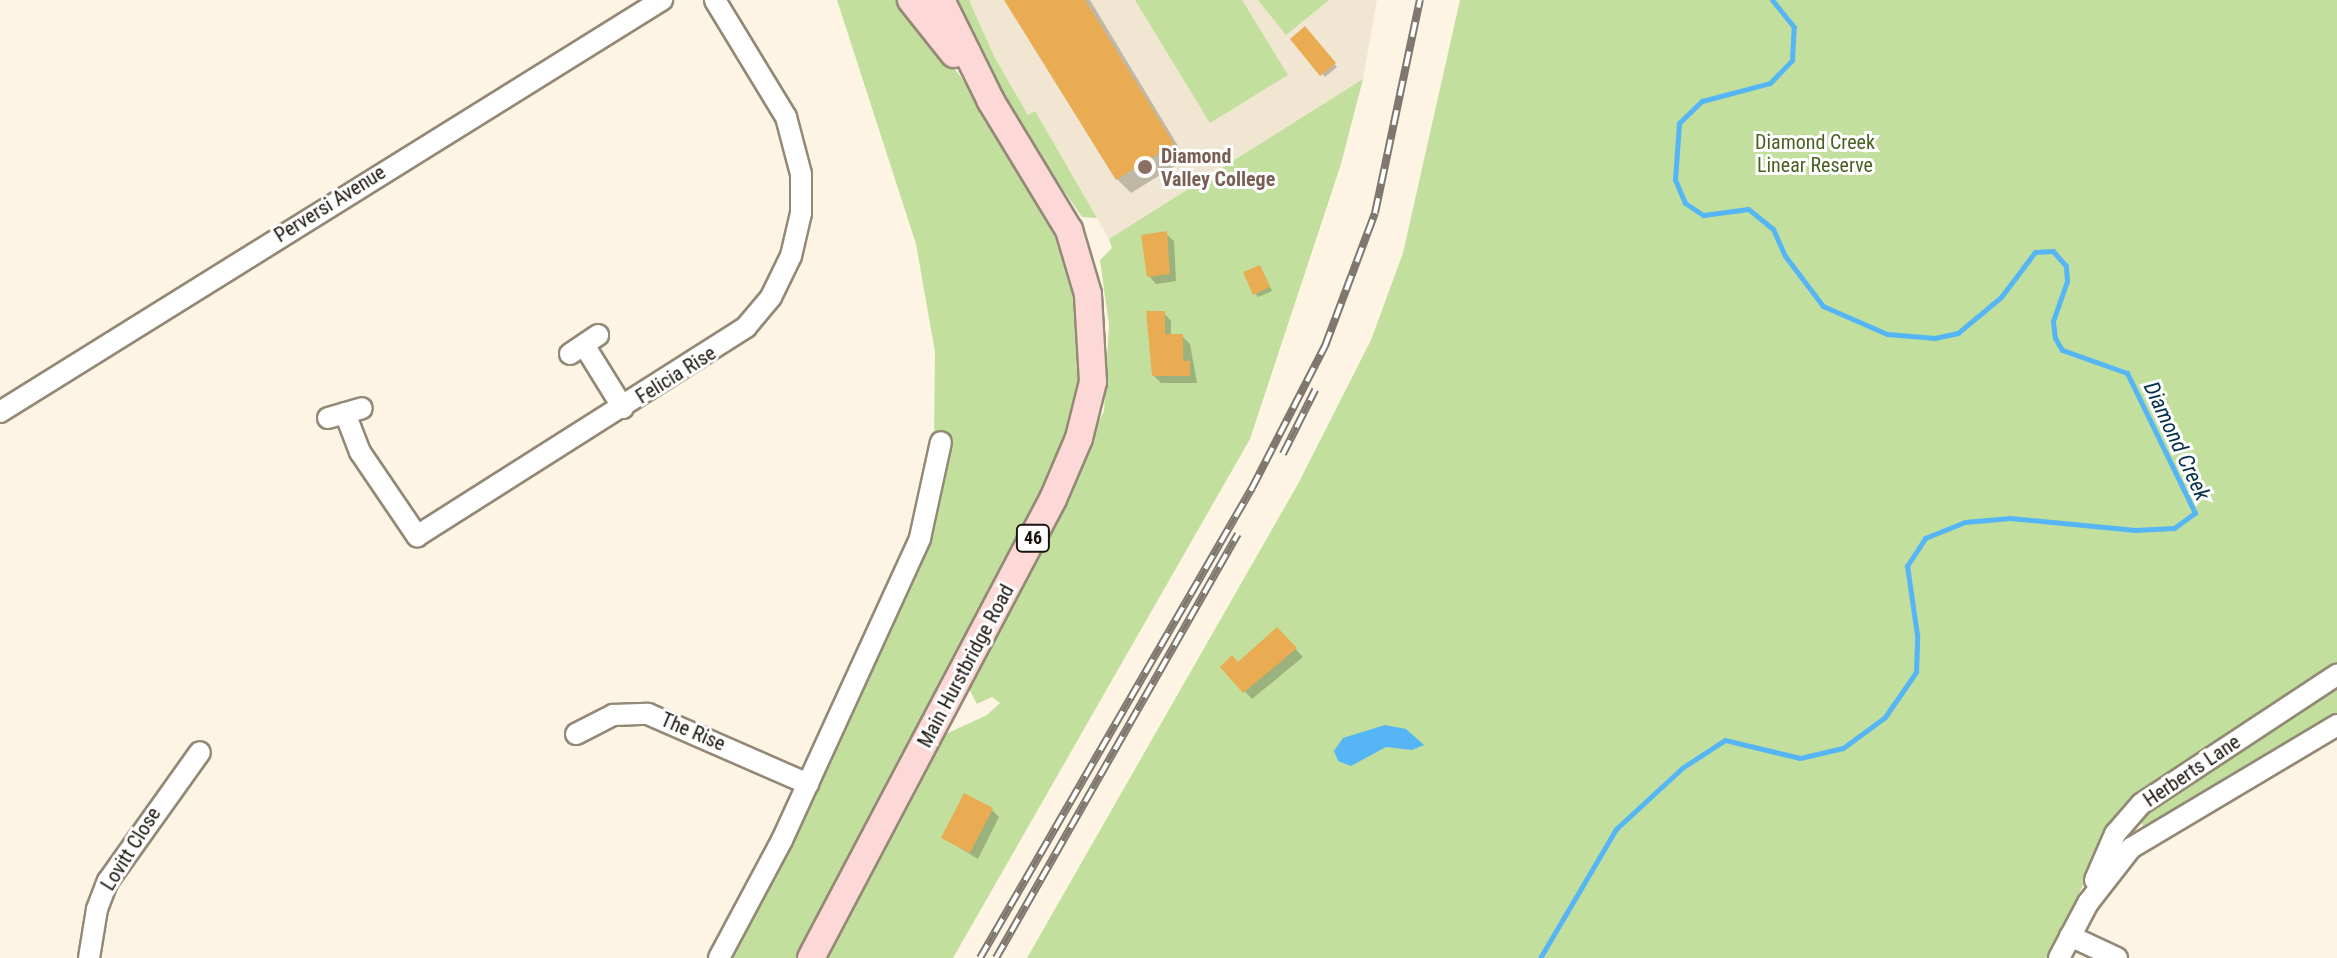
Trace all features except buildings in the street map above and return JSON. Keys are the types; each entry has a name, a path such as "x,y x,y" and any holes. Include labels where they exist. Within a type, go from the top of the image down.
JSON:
{"main road":[{"name":"Main Hurstbridge Road","path":"911,0 991,101"},
{"name":"Main Hurstbridge Road","path":"811,958 1048,509 1088,410 1094,342 1084,273 1069,230 991,101 941,0"}],"street":[{"name":"Perversi Avenue","path":"0,412 662,0"},
{"name":"Felicia Rise","path":"345,413 360,452 417,536 623,408 746,327 783,275 797,236 802,193 793,137 715,0"},
{"path":"584,345 623,408"},
{"path":"719,958 808,784 920,538 941,442"},
{"name":"Herberts Lane","path":"2088,903 2105,853 2135,811 2337,675"},
{"name":"The Rise","path":"576,734 613,715 648,714 808,784"},
{"name":"Herberts Lane","path":"2059,958 2088,903 2124,854 2337,725"},
{"name":"Lovitt Close","path":"89,958 97,909 108,881 200,752"},
{"path":"2135,811 2135,825 2153,836"},
{"path":"2070,936 2117,958"}],"shaded area":[{"name":"Diamond Valley College","path":"969,0 1377,0 1363,79 1109,239 1035,112 1028,115 995,58"}],"green space":[{"path":"837,0 899,0 961,77 1064,253 1078,307 1081,379 1061,459 798,958 727,958 892,618 934,437 935,352 916,244"},
{"path":"957,0 969,0 995,58 1028,115 1035,111 1097,218 1082,217 1020,127 962,23"},
{"path":"1135,0 1242,0 1288,75 1210,123"},
{"path":"1258,0 1329,0 1286,35"},
{"name":"Diamond Creek Linear Reserve","path":"1460,0 2337,0 2337,718 2147,830 2138,819 2098,854 2048,958 1027,958 1298,484 1371,340 1403,253"},
{"path":"1363,79 1341,164 1250,439 953,958 821,958 946,734 987,715 1000,703 992,697 977,704 968,687 1104,411 1109,325 1100,260 1112,248 1109,239"}],"water":[{"path":"1385,725 1406,729 1424,745 1412,750 1386,747 1351,766 1338,761 1334,751 1343,738"}],"waterway":[{"name":"Diamond Creek","path":"1540,958 1616,829 1682,768 1725,740 1800,758 1843,748 1885,717 1916,672 1917,635 1907,566 1925,538 1965,522 2010,518 2135,530 2174,528 2195,513 2127,373 2062,350 2055,338 2053,321 2067,281 2066,266 2053,251 2035,252 2001,297 1958,333 1935,338 1887,334 1823,306 1785,256 1773,229 1748,209 1703,215 1685,203 1675,180 1679,123 1702,101 1770,83 1792,60 1794,27 1772,0"}],"railway":[{"path":"980,958 1252,488 1325,346 1375,213 1420,0"},
{"path":"1283,454 1315,390"},
{"path":"996,958 1238,534"}],"place":[{"name":"Diamond Valley College","path":"1145,167"}]}
